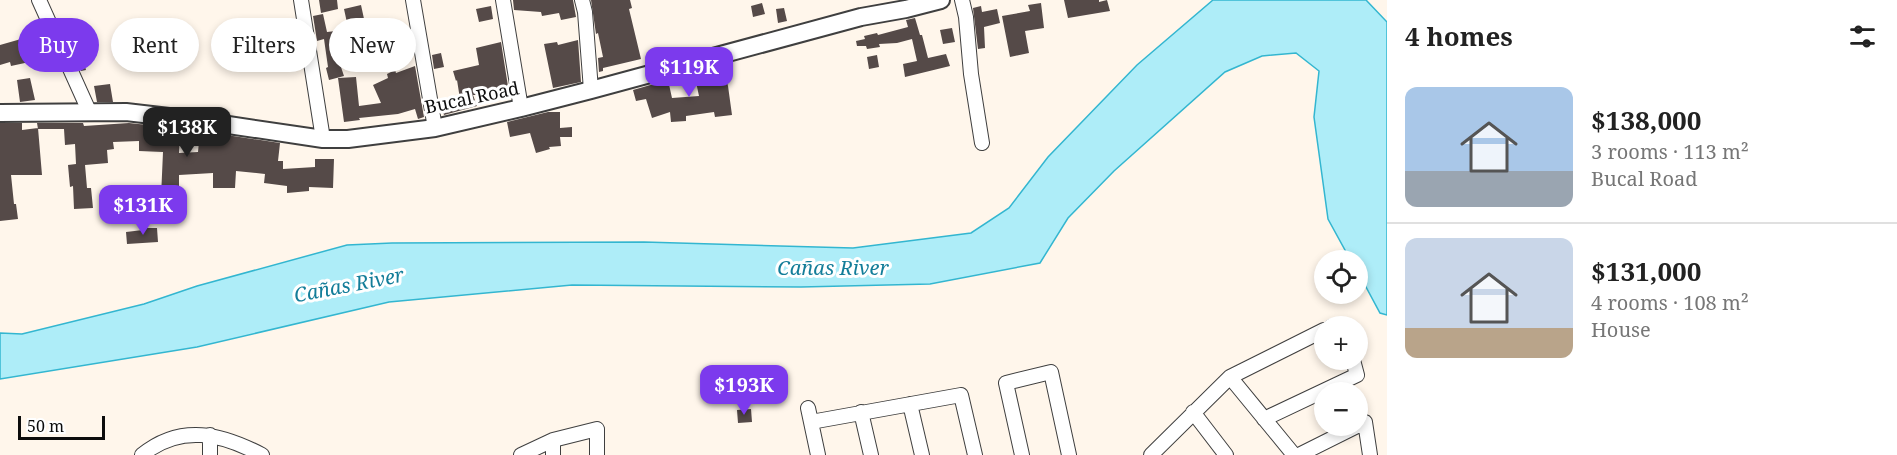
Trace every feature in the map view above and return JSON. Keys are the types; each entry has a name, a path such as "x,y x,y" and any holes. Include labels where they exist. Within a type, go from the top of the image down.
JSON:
{"street":[{"path":"39,0 89,111"},
{"path":"301,0 323,139"},
{"path":"414,0 435,128"},
{"path":"504,0 521,108"},
{"path":"582,0 591,90"},
{"name":"Bucal Road","path":"0,113 126,112 323,139 348,139 435,128 521,108 861,17 941,0"},
{"path":"963,0 971,75 982,143"},
{"path":"1153,454 1230,377 1314,335"},
{"path":"1264,419 1357,375 1356,370"},
{"path":"1022,455 1006,383 1051,372 1069,455"},
{"path":"1230,377 1294,455"},
{"path":"818,455 809,415 861,412 961,395 975,455"},
{"path":"910,404 921,455"},
{"path":"861,412 871,455"},
{"path":"1193,412 1226,455"},
{"path":"521,455 553,440 597,429 597,455"},
{"path":"142,455 149,449 164,449 188,435 210,435 237,443 259,454"},
{"path":"210,435 210,455"},
{"path":"1299,455 1337,436"},
{"path":"1367,436 1370,455"},
{"path":"553,440 553,455"}],"water":[{"name":"Cañas River","path":"1213,0 1366,0 1387,22 1387,315 1380,313 1368,291 1368,250 1345,250 1328,219 1314,117 1319,71 1296,53 1262,56 1225,72 1114,171 1068,218 1040,263 930,284 801,287 572,285 389,302 197,347 0,379 0,333 22,334 144,304 197,286 347,245 644,242 853,248 971,233 1009,208 1048,157 1137,65"}],"building":[{"path":"319,0 337,0 338,9 321,13"},
{"path":"513,0 573,0 576,17 561,20 559,13 542,16 541,12 514,10"},
{"path":"591,0 630,0 632,8 629,9 641,59 603,68 603,71 599,72 598,58 603,57 598,33 596,34"},
{"path":"1064,0 1099,0 1099,2 1107,0 1110,11 1068,18"},
{"path":"762,3 765,14 753,17 751,6"},
{"path":"1041,3 1044,28 1025,31 1029,53 1010,57 1002,16 1030,11 1028,5"},
{"path":"361,5 364,18 346,18 344,9"},
{"path":"491,6 493,19 479,22 476,9"},
{"path":"981,6 982,12 997,9 1000,23 984,27 985,48 978,49 973,8"},
{"path":"784,8 787,21 778,23 776,9"},
{"path":"323,14 327,32 329,32 329,72 343,72 344,76 329,80 324,39 317,41 317,18 313,16"},
{"path":"915,18 928,58 946,54 950,66 905,77 903,64 917,61 912,39 879,44 880,47 867,49 866,46 857,46 856,41 865,39 864,36 877,33 878,35 908,27 906,20"},
{"path":"952,28 955,42 943,44 940,30"},
{"path":"18,40 18,64 11,66 10,62 0,65 0,45"},
{"path":"578,40 581,82 553,88 544,44 557,42 558,45"},
{"path":"501,42 510,99 501,99 501,95 473,95 477,106 444,115 440,104 460,99 453,71 479,65 476,48"},
{"path":"441,53 444,67 434,69 432,55"},
{"path":"877,55 879,67 869,69 867,57"},
{"path":"722,65 732,115 715,117 714,112 686,116 686,121 671,122 670,112 652,118 646,99 636,101 633,90 668,80 672,98 699,96 696,82 709,79 706,70"},
{"path":"416,72 424,117 418,119 415,109 398,114 344,122 338,78 356,77 359,106 381,103 373,85 388,78 387,74"},
{"path":"30,78 35,100 20,102 17,80"},
{"path":"110,84 113,102 97,102 94,86"},
{"path":"548,112 560,112 560,128 572,127 572,137 560,137 561,146 549,147 550,149 536,153 530,133 510,137 507,122"},
{"path":"0,123 22,123 22,130 38,128 42,175 11,175 18,219 0,221"},
{"path":"37,123 83,123 84,126 129,123 157,126 157,129 180,130 179,153 198,152 200,131 280,143 278,161 283,161 283,169 315,167 315,159 334,159 333,188 309,187 309,191 287,193 287,186 264,183 265,174 236,171 235,188 213,188 213,173 179,175 179,197 161,197 163,152 139,151 139,141 113,142 114,149 107,150 108,163 85,165 87,188 91,188 93,208 74,209 73,186 70,187 68,165 76,164 75,144 65,145 64,129 38,129"},
{"path":"143,228 157,228 158,242 127,244 126,232 143,230"},
{"path":"751,409 752,422 738,423 737,410"}]}
